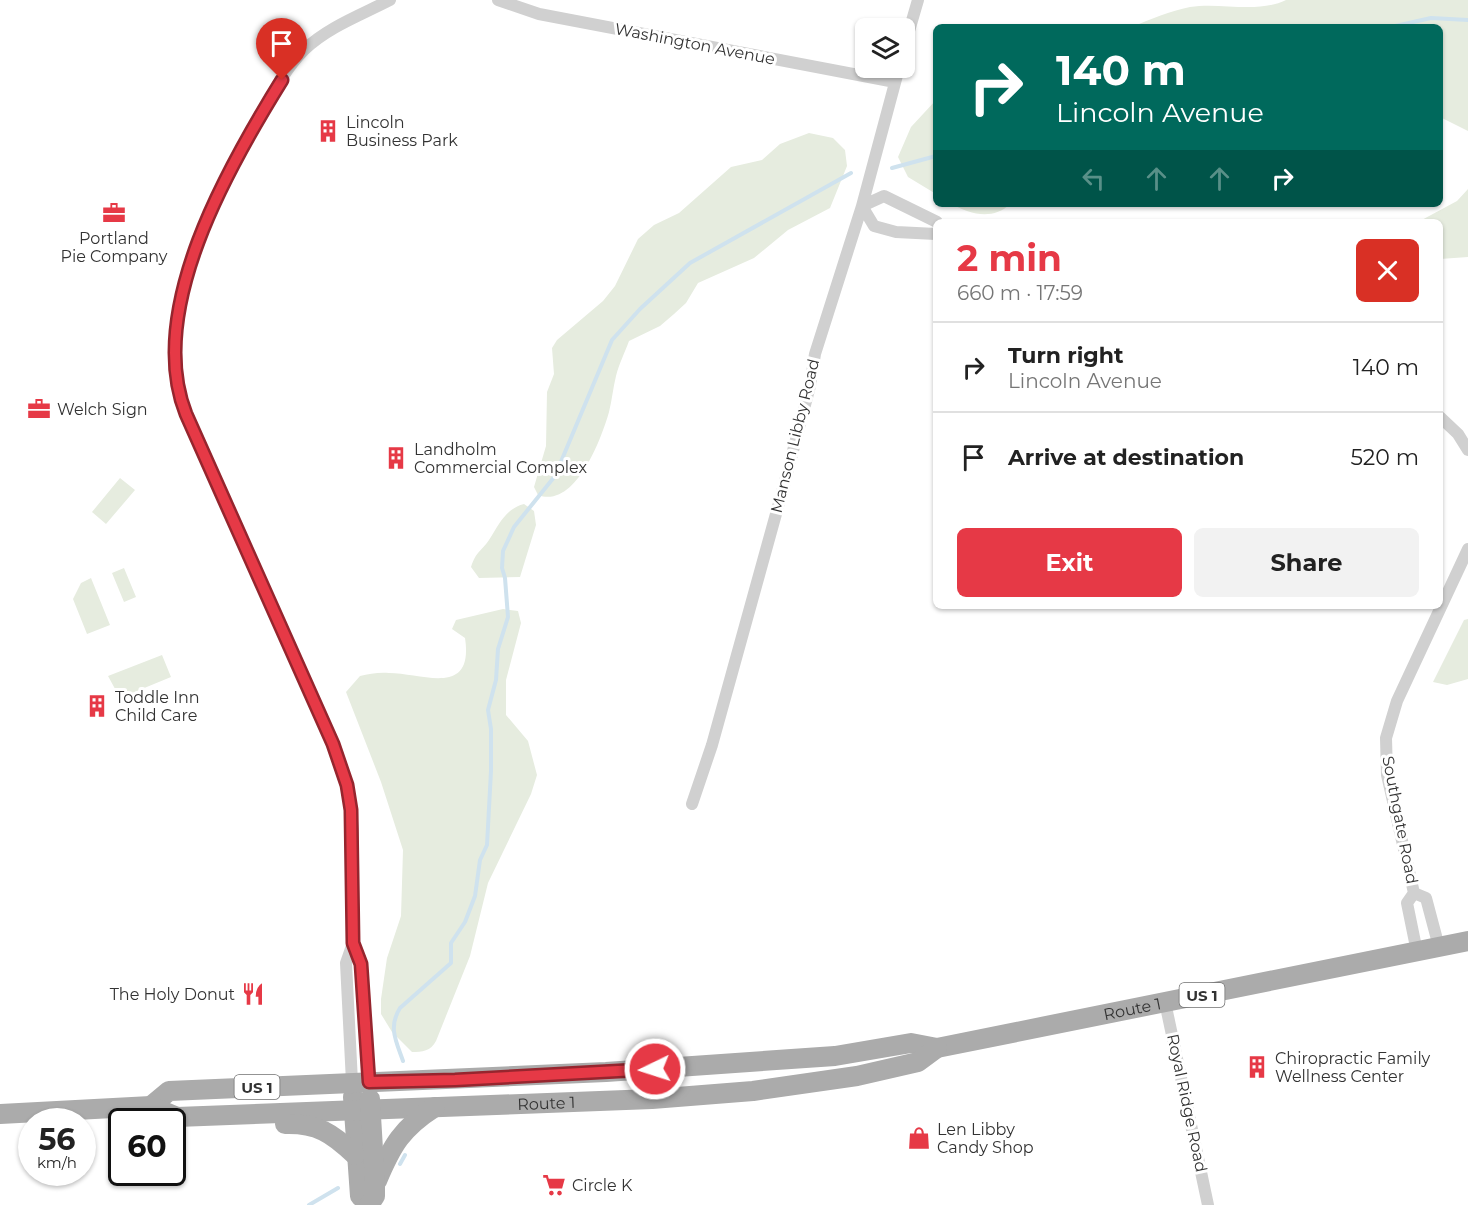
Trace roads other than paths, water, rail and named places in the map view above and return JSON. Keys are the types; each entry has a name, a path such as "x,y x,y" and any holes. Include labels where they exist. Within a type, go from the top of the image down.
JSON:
{"main road":[{"name":"Route 1","path":"151,1107 169,1091 606,1072 803,1058 911,1043 937,1048 1468,941"},
{"name":"Route 1","path":"0,1114 151,1107 177,1117 652,1099 764,1089 857,1076 918,1062 937,1048"},
{"path":"360,1082 362,1110 375,1183 375,1196 369,1204 360,1196 355,1155 362,1110"},
{"path":"375,1183 400,1135 417,1118 435,1107"},
{"path":"199,1116 211,1125 309,1124 324,1130 355,1155"}],"street":[{"path":"360,1082 361,964 353,943 353,831 350,801 343,771 186,414 175,377 174,353 175,328 186,283 207,219 230,169 274,92 289,69 311,45 334,29 390,0"},
{"name":"Washington Avenue","path":"498,0 539,14 895,82"},
{"path":"913,18 918,0"},
{"name":"Manson Libby Road","path":"692,804 712,745 784,484 810,386 815,354 862,206 896,78"},
{"path":"933,220 884,196 862,206 874,226 896,232 933,234"},
{"path":"1443,420 1458,434 1468,450"},
{"name":"Southgate Road","path":"1443,603 1468,549"},
{"name":"Southgate Road","path":"1417,952 1407,903 1414,893 1387,775 1386,738 1397,701 1440,609"},
{"name":"Southgate Road","path":"1414,893 1426,898 1439,947"},
{"name":"Royal Ridge Road","path":"1165,1002 1208,1205"}],"waterway":[{"path":"1404,24 1431,18 1468,20"},
{"path":"892,168 933,157"},
{"path":"403,1061 394,1034 396,1015 400,1008 451,963 451,943 465,922 475,896 480,860 487,845 491,771 491,729 488,710 496,680 498,649 508,617 502,568 503,551 514,527 555,476 612,340 640,309 690,263 851,173"},
{"path":"400,1164 405,1155"},
{"path":"309,1205 338,1188"}],"place":[{"name":"Lincoln Business Park","path":"328,131"},
{"name":"Portland Pie Company","path":"114,213"},
{"name":"Welch Sign","path":"39,409"},
{"name":"Landholm Commercial Complex","path":"396,458"},
{"name":"Toddle Inn Child Care","path":"97,706"},
{"name":"The Holy Donut","path":"253,994"},
{"name":"Chiropractic Family Wellness Center","path":"1257,1067"},
{"name":"Len Libby Candy Shop","path":"919,1138"},
{"name":"Circle K","path":"554,1185"}]}
